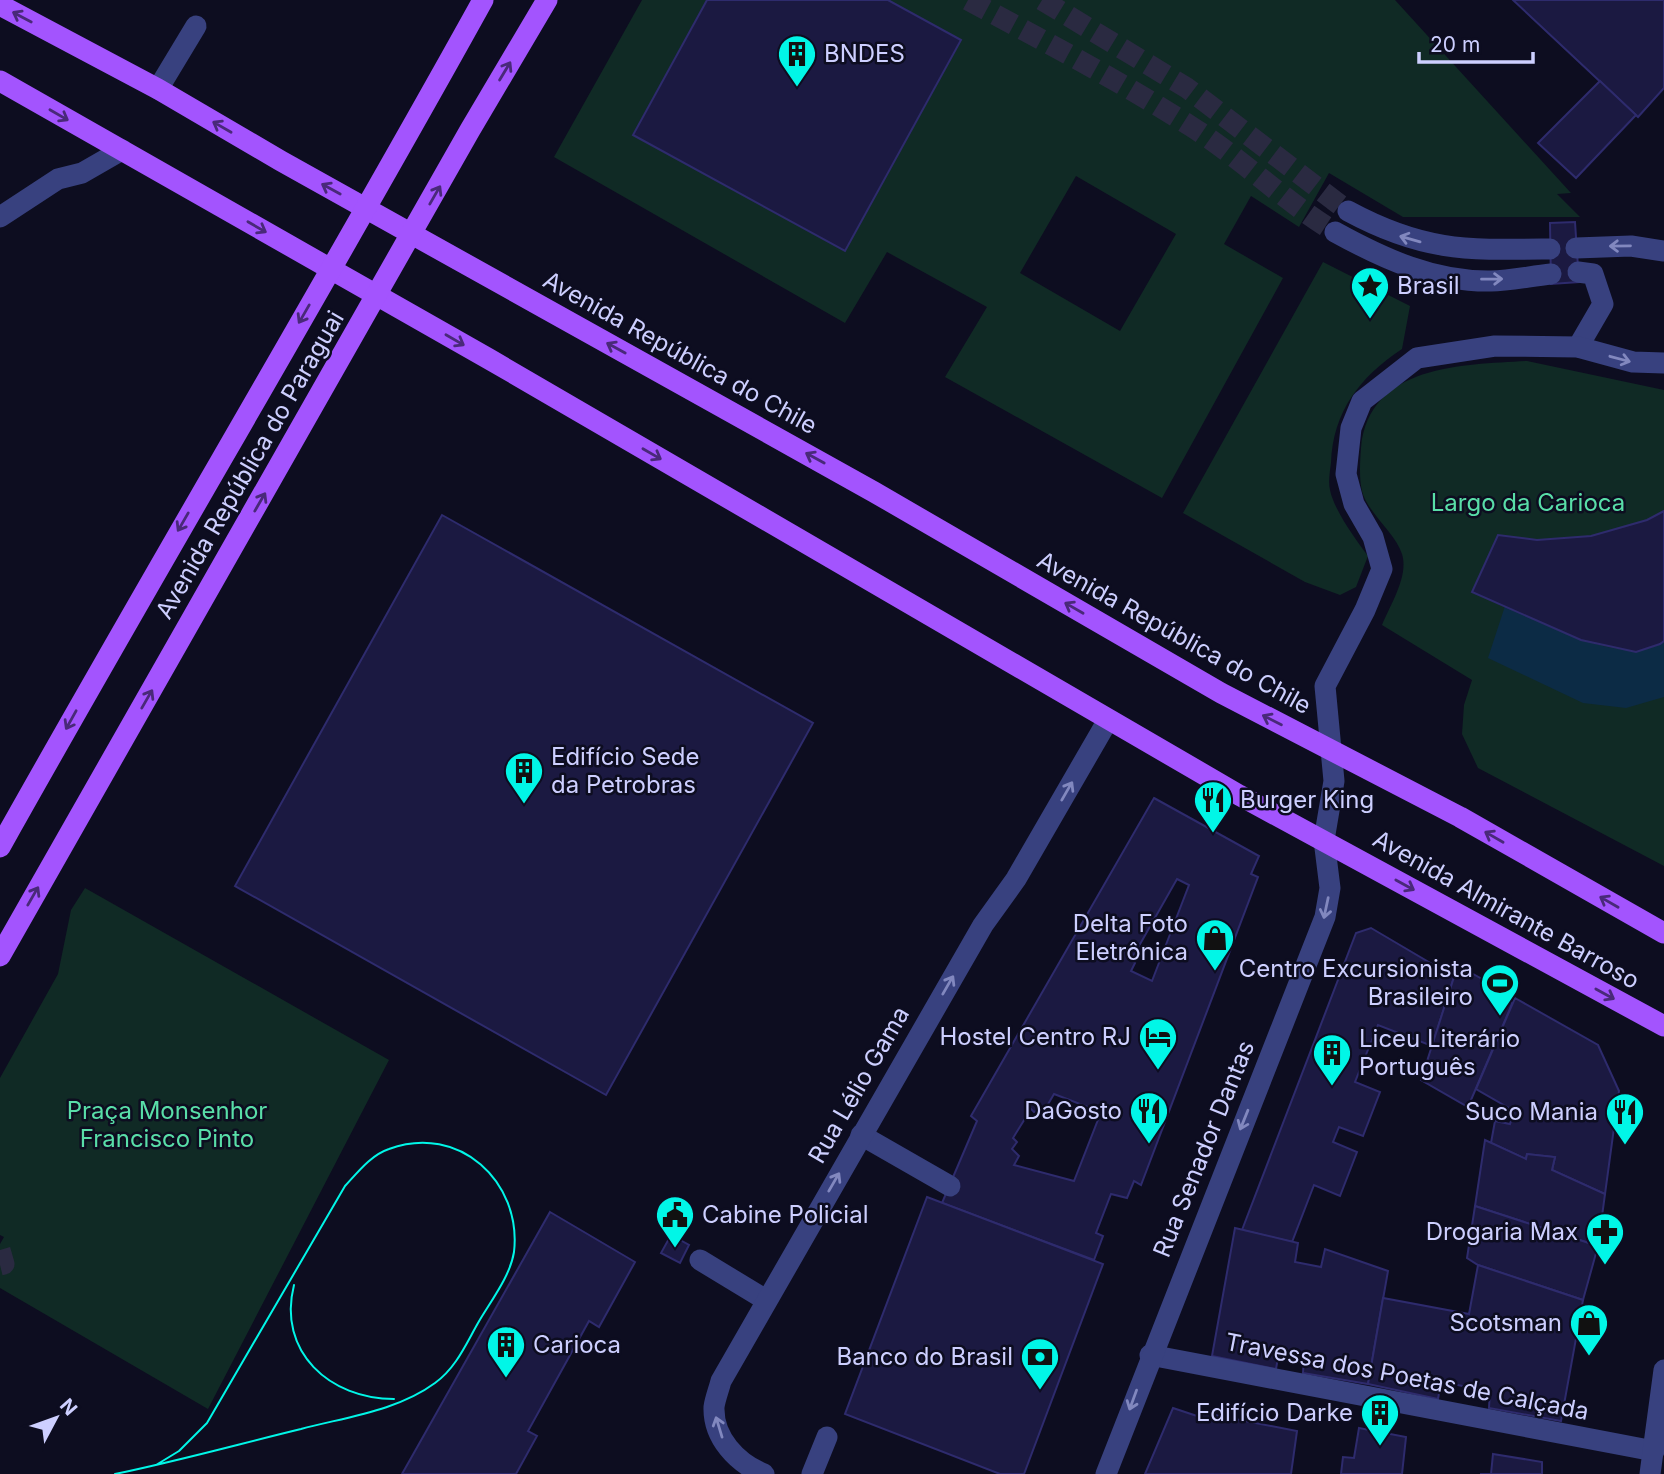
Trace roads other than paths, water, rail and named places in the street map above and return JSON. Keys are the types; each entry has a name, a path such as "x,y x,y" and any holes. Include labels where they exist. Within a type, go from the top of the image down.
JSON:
{"main road":[{"name":"Avenida República do Paraguai","path":"0,847 425,107 483,0"},
{"name":"Avenida República do Paraguai","path":"0,956 470,130 547,0"},
{"name":"Avenida República do Chile","path":"0,5 158,89 292,168 874,492 1221,693 1333,751"},
{"path":"0,81 489,359 1108,720 1324,840"},
{"path":"1333,751 1460,817 1664,933"},
{"name":"Avenida Almirante Barroso","path":"1324,840 1664,1026"}],"street":[{"path":"158,89 196,26"},
{"path":"0,217 58,179 82,173 122,150"},
{"path":"1348,211 1397,235 1441,247 1550,248"},
{"path":"1335,232 1412,269 1436,274 1490,281 1551,274"},
{"path":"1576,248 1631,246 1664,251"},
{"path":"1578,272 1593,274 1603,304 1578,347"},
{"name":"Rua Senador Dantas","path":"1106,1474 1150,1355 1325,916 1330,888 1324,840 1334,781 1325,686 1365,610 1382,569 1373,537 1354,504 1346,474 1351,428 1362,401 1416,358 1495,345 1578,347 1633,362 1664,363"},
{"name":"Rua Lélio Gama","path":"764,1474 732,1455 721,1434 714,1408 721,1381 983,925 1009,889 1108,720"},
{"path":"861,1135 950,1186"},
{"path":"700,1260 766,1300"},
{"name":"Travessa dos Poetas de Calçada","path":"1150,1355 1654,1451"},
{"path":"1650,1474 1664,1370"},
{"path":"812,1474 827,1437"}],"water":[{"path":"1505,606 1562,632 1607,647 1629,650 1648,648 1664,641 1664,697 1626,708 1583,703 1488,658"}],"tunnel":[{"path":"968,0 1110,77 1192,127 1335,232"},
{"path":"1042,0 1187,88 1348,211"},
{"path":"0,1250 4,1264 0,1265"}],"tram line":[{"path":"115,1474 162,1464 371,1412 420,1393 435,1383 460,1355 499,1289 514,1252 514,1226 508,1203 481,1164 461,1152 439,1144 415,1143 382,1152 360,1170 345,1186 207,1423 179,1451 156,1465"},
{"path":"294,1285 291,1309 293,1331 301,1351 314,1367 330,1381 349,1391 394,1399"}],"place":[{"name":"BNDES","path":"797,88"},
{"name":"Brasil","path":"1370,320"},
{"name":"Edifício Sede da Petrobras","path":"524,805"},
{"name":"Burger King","path":"1213,834"},
{"name":"Delta Foto Eletrônica","path":"1215,972"},
{"name":"Centro Excursionista Brasileiro","path":"1500,1017"},
{"name":"Hostel Centro RJ","path":"1158,1071"},
{"name":"Liceu Literário Português","path":"1332,1087"},
{"name":"DaGosto","path":"1149,1145"},
{"name":"Suco Mania","path":"1625,1146"},
{"name":"Cabine Policial","path":"675,1249"},
{"name":"Drogaria Max","path":"1605,1266"},
{"name":"Scotsman","path":"1589,1357"},
{"name":"Carioca","path":"506,1379"},
{"name":"Banco do Brasil","path":"1040,1391"},
{"name":"Edifício Darke","path":"1380,1447"}],"park label":[{"name":"Largo da Carioca","path":"1528,503"},
{"name":"Praça Monsenhor Francisco Pinto","path":"167,1125"}]}
